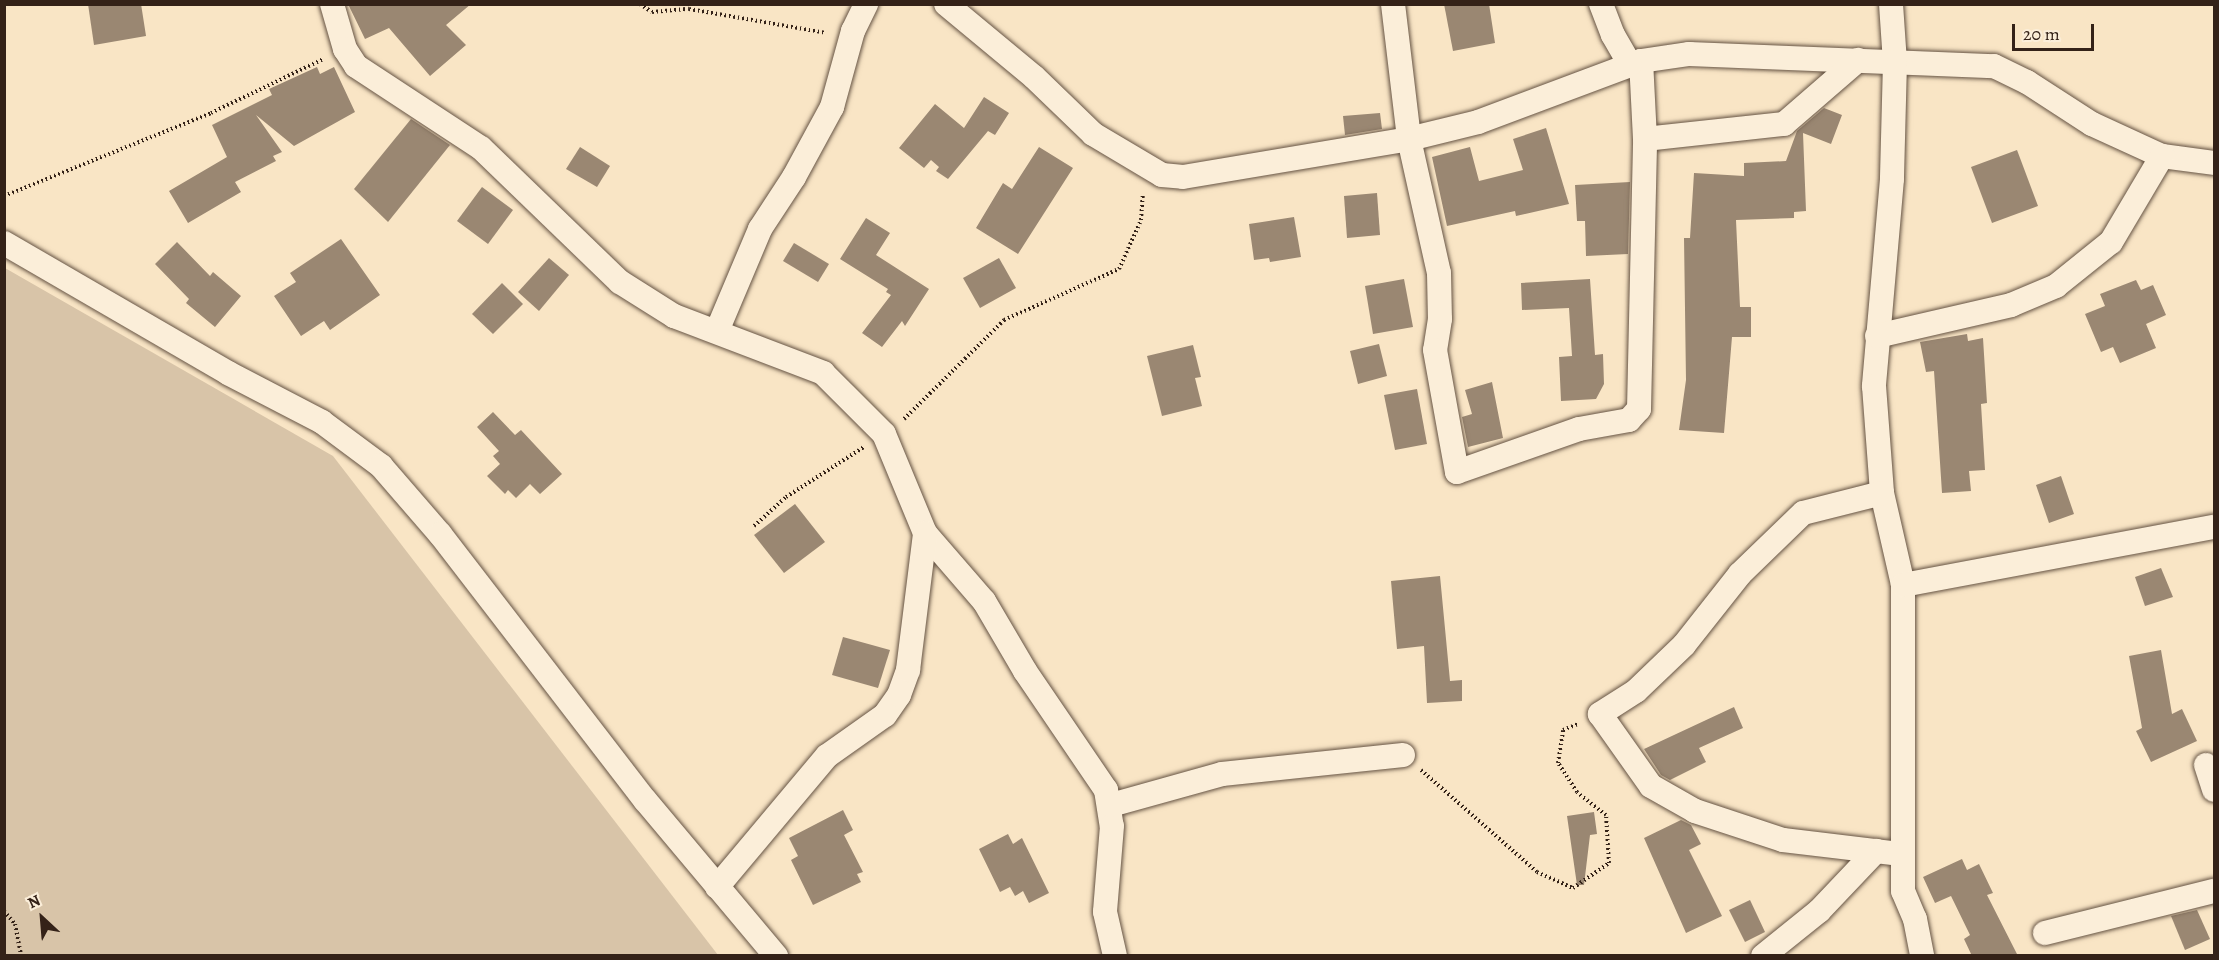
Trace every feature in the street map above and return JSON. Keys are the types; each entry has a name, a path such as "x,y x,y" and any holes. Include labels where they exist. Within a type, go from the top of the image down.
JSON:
{"street":[{"path":"332,4 345,49 356,66 481,148 620,282 674,316 823,373 884,434 924,533 984,601 1025,671 1101,778 1111,805 1106,912 1115,956"},
{"path":"717,331 760,229 832,107 853,31 867,4"},
{"path":"946,4 1034,77 1093,134 1162,175 1183,177 1409,139 1478,122 1635,63 1689,54 1994,66 2027,82 2091,124 2162,156 2214,163"},
{"path":"1393,4 1409,139 1439,273 1440,319 1435,350 1457,472 1579,429 1629,420 1640,409 1645,139 1635,63 1612,35 1601,4"},
{"path":"1891,4 1894,62 1892,179 1874,386 1882,493 1903,585 1901,854 1903,891 1915,919 1922,956"},
{"path":"1645,139 1784,124 1858,60"},
{"path":"1877,336 2011,305 2056,286 2111,242 2162,156"},
{"path":"4,243 228,373 322,422 381,466 440,534 645,800 776,956"},
{"path":"1882,493 1803,513 1740,574 1684,645 1636,691 1600,714 1645,780 1695,811 1783,840 1901,854"},
{"path":"1903,585 2214,527"},
{"path":"717,887 827,756 885,715 899,695 908,670 924,533"},
{"path":"1111,805 1222,774 1403,755"},
{"path":"2206,765 2214,790"},
{"path":"1763,956 1819,911 1876,851"},
{"path":"2045,933 2214,891"}],"path":[{"path":"640,4 652,12 689,9 822,33 853,31"},
{"path":"4,196 211,113 345,49"},
{"path":"754,526 786,497 884,434 918,409 1004,320 1119,269 1141,220 1146,166"},
{"path":"1403,755 1538,872 1574,888 1609,863 1606,815 1577,792 1558,763 1563,730 1600,714"},
{"path":"4,911 15,924 21,956"}],"shaded area":[{"path":"5,268 333,456 718,955 5,955"}],"building":[{"path":"88,4 141,4 146,36 94,45"},
{"path":"348,4 471,4 446,25 466,45 430,76 389,28 365,39"},
{"path":"1444,4 1489,4 1495,43 1453,51"},
{"path":"317,67 320,74 334,67 355,112 294,146 256,115 282,152 273,156 276,161 235,182 241,192 188,223 169,191 227,157 212,125 272,95 269,89"},
{"path":"984,97 1009,113 995,135 988,131 948,179 936,171 939,167 931,160 924,168 899,148 935,104 964,128"},
{"path":"1824,108 1842,115 1831,144 1803,133 1806,211 1794,212 1794,218 1736,220 1740,307 1751,307 1751,337 1732,337 1724,433 1679,430 1686,380 1684,238 1690,238 1694,173 1744,176 1744,163 1786,161 1797,131"},
{"path":"1380,113 1382,129 1345,135 1343,116"},
{"path":"411,119 450,145 388,222 354,189"},
{"path":"1546,128 1569,204 1516,216 1515,211 1447,226 1432,157 1470,147 1479,181 1523,170 1513,139"},
{"path":"580,147 610,166 597,187 566,169"},
{"path":"1039,147 1073,168 1018,254 976,228 1003,183 1012,189"},
{"path":"2017,150 2038,206 1992,223 1971,167"},
{"path":"1630,182 1628,254 1586,256 1585,221 1577,221 1575,185"},
{"path":"482,187 513,210 488,244 457,221"},
{"path":"1377,193 1380,235 1347,238 1344,196"},
{"path":"1294,217 1301,257 1270,262 1269,258 1254,260 1249,224"},
{"path":"866,218 890,233 876,255 929,289 905,326 902,321 882,347 862,333 891,295 886,292 888,289 840,259"},
{"path":"341,239 380,295 330,330 324,321 301,336 274,296 296,282 290,273"},
{"path":"177,242 210,276 213,272 241,296 215,327 186,303 189,299 155,264"},
{"path":"794,243 829,264 818,282 783,261"},
{"path":"549,258 569,275 539,311 518,292"},
{"path":"999,258 1016,288 980,308 963,278"},
{"path":"1404,279 1413,327 1373,334 1365,286"},
{"path":"1590,279 1595,355 1603,354 1604,384 1596,399 1561,401 1559,357 1572,356 1569,308 1522,310 1521,283"},
{"path":"2136,280 2141,290 2153,285 2166,315 2146,324 2156,348 2120,363 2113,347 2101,352 2085,314 2105,306 2100,294"},
{"path":"502,283 523,304 493,334 472,314"},
{"path":"1967,334 1968,341 1983,338 1987,403 1981,404 1985,470 1969,471 1971,491 1942,493 1934,371 1926,372 1920,342"},
{"path":"1379,344 1387,376 1358,384 1350,351"},
{"path":"1193,345 1201,377 1195,378 1202,406 1162,416 1147,356"},
{"path":"1492,382 1503,438 1468,447 1462,417 1472,414 1465,390"},
{"path":"1417,389 1427,444 1395,450 1384,395"},
{"path":"493,412 515,435 521,430 562,474 540,494 530,484 516,498 508,490 505,494 487,476 500,464 493,456 499,451 477,427"},
{"path":"2061,476 2074,514 2049,523 2036,485"},
{"path":"795,504 825,542 784,573 754,535"},
{"path":"2161,568 2173,597 2145,606 2135,577"},
{"path":"1440,576 1450,681 1462,680 1462,701 1427,703 1424,646 1397,649 1391,581"},
{"path":"843,637 890,650 878,688 832,675"},
{"path":"2161,650 2172,714 2182,709 2197,741 2151,762 2136,731 2142,728 2129,656"},
{"path":"1734,707 1743,728 1699,748 1706,762 1670,780 1661,775 1644,749"},
{"path":"843,810 853,830 844,835 863,872 857,874 861,882 813,905 791,860 798,856 789,838"},
{"path":"1594,812 1597,834 1590,835 1584,885 1577,885 1567,816"},
{"path":"1681,820 1691,825 1701,844 1689,850 1722,916 1686,933 1644,838"},
{"path":"1008,834 1013,844 1022,838 1049,893 1029,903 1023,891 1015,896 1010,887 1000,892 979,849"},
{"path":"1962,859 1967,870 1979,864 1993,893 1987,895 2018,956 1972,956 1964,939 1970,935 1951,896 1935,903 1923,877"},
{"path":"1750,900 1765,932 1745,942 1729,910"},
{"path":"2197,910 2210,939 2185,950 2171,916"}]}
